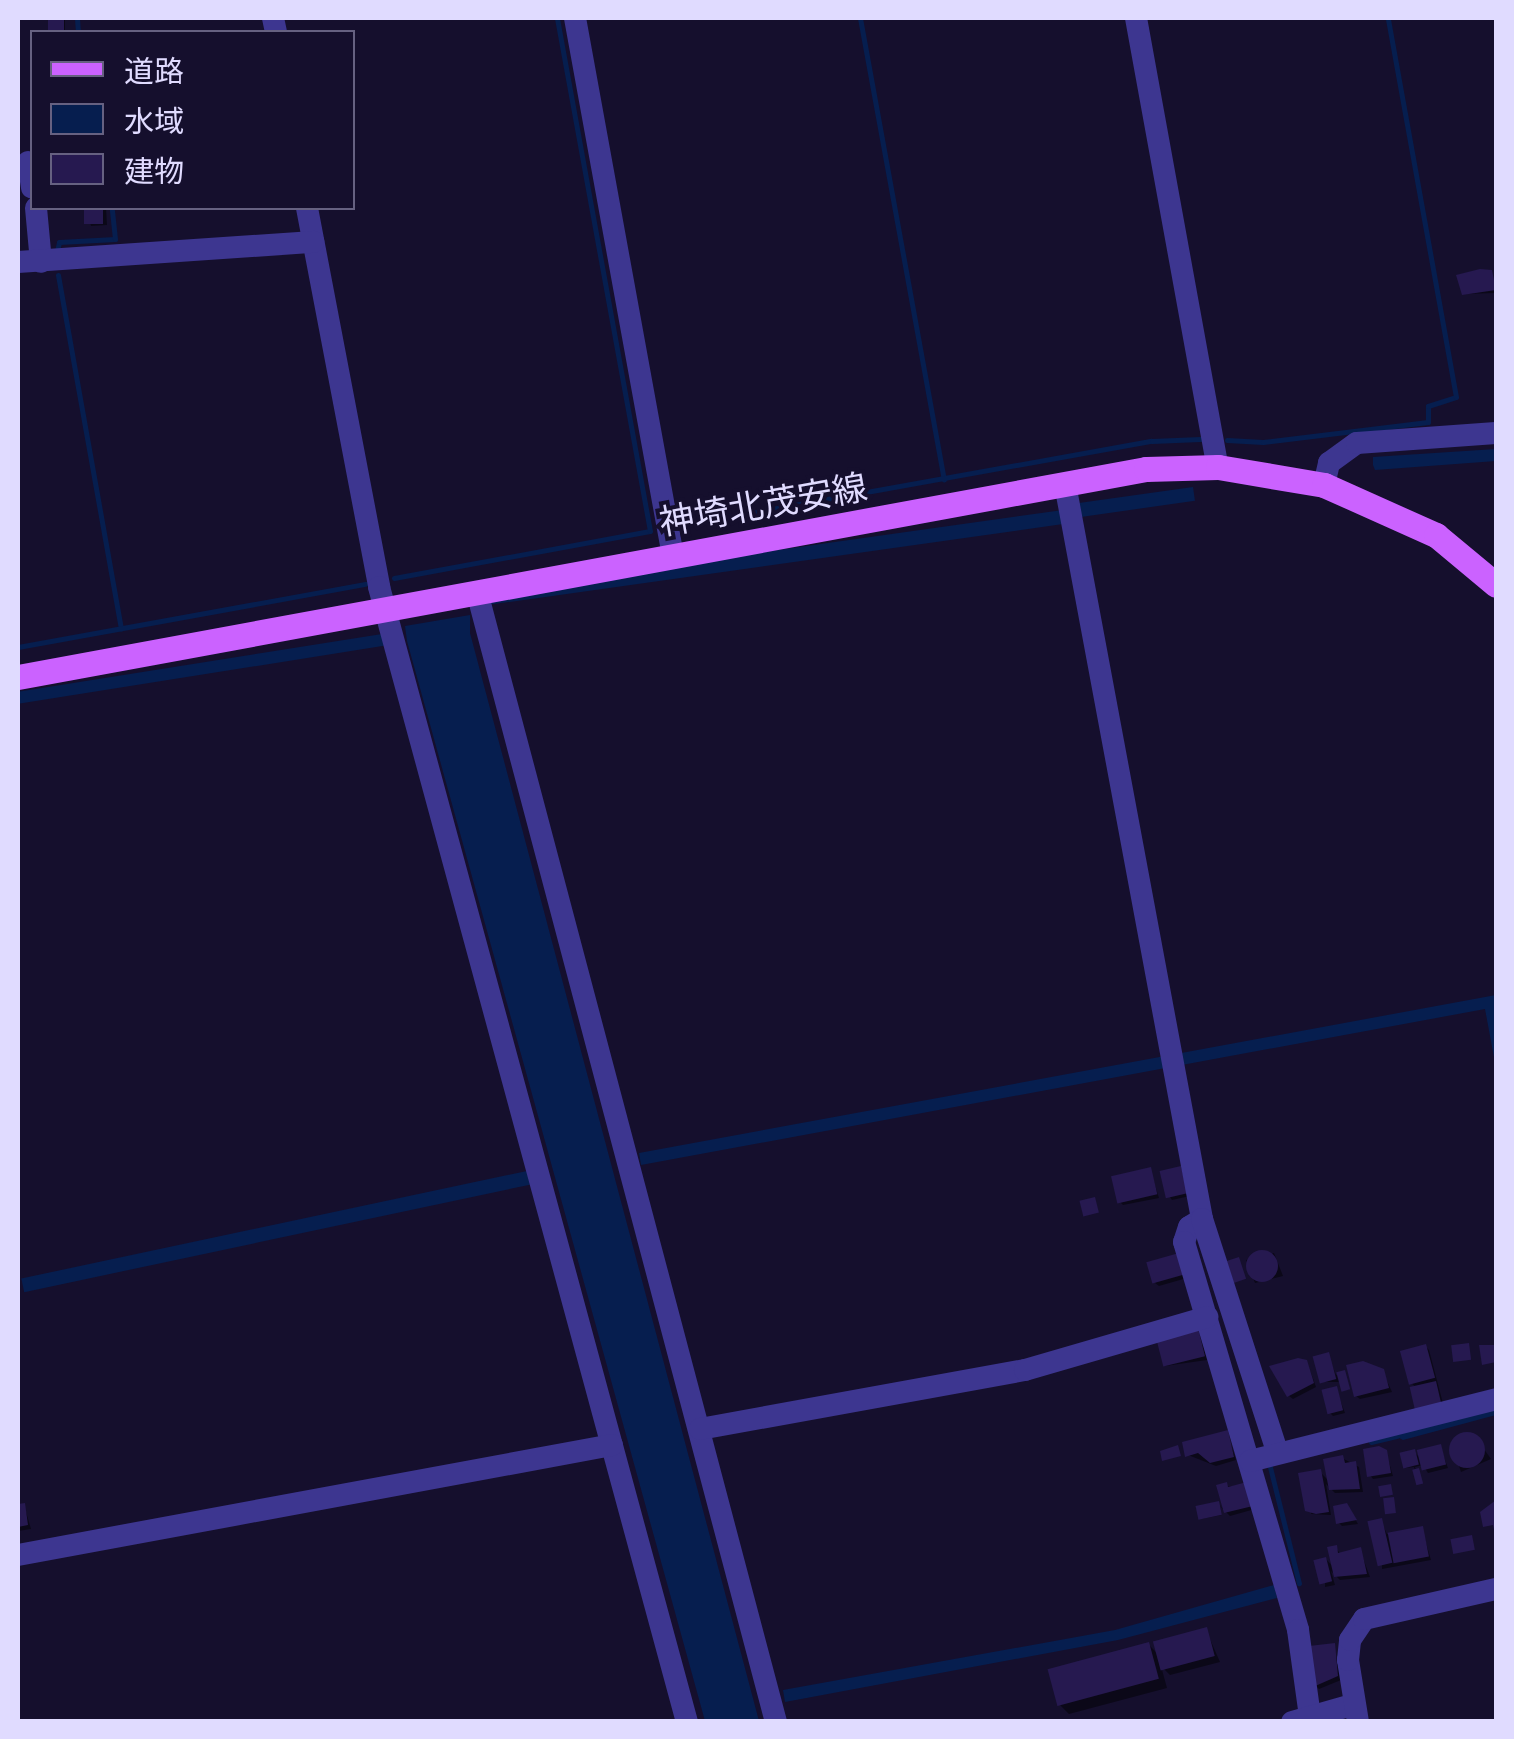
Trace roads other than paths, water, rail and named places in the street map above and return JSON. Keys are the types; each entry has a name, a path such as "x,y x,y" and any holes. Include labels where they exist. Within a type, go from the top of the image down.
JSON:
{"main road":[{"name":"神埼北茂安線","path":"18,677 391,628 481,612 674,556 1069,504 1146,470 1218,468 1324,485 1436,535 1496,585"}],"street":[{"path":"575,18 674,556"},
{"path":"1136,18 1218,468"},
{"path":"28,162 30,175"},
{"path":"36,210 29,262 314,242"},
{"path":"307,210 391,628 687,1722"},
{"path":"1324,485 1328,462 1357,443 1496,432"},
{"path":"1069,504 1202,1219 1265,1456 1298,1630 1301,1719 1355,1713 1350,1640 1364,1619 1496,1590"},
{"path":"481,612 776,1722"},
{"path":"1202,1219 1184,1242 1207,1318 1265,1456"},
{"path":"700,1429 1025,1370 1207,1318"},
{"path":"1265,1456 1496,1399"},
{"path":"18,1555 612,1444"}],"water":[{"path":"1496,449 1496,461 1375,470 1373,465 1373,457"},
{"path":"1193,487 1195,501 1079,517 1077,503"},
{"path":"1063,510 1065,524 491,605 489,591"},
{"path":"470,615 470,633 759,1721 705,1721 407,641 405,626"},
{"path":"382,634 384,646 18,704 18,692"},
{"path":"1496,995 1496,1068 1485,1009 641,1165 639,1153"},
{"path":"527,1171 530,1185 24,1292 21,1278"},
{"path":"1496,1409 1496,1415 1403,1440 1394,1435"},
{"path":"1274,1585 1277,1598 1118,1640 785,1702 783,1690 1115,1630"}],"waterway":[{"path":"77,18 78,30"},
{"path":"394,578 650,531 557,18"},
{"path":"860,18 944,479"},
{"path":"1227,440 1263,442 1428,422 1428,406 1456,397 1388,18"},
{"path":"57,251 59,242 115,239 112,210"},
{"path":"58,275 121,628"},
{"path":"683,525 1152,441 1200,439"},
{"path":"18,647 365,584"},
{"path":"1371,1442 1397,1436"},
{"path":"1269,1463 1299,1583"}]}
